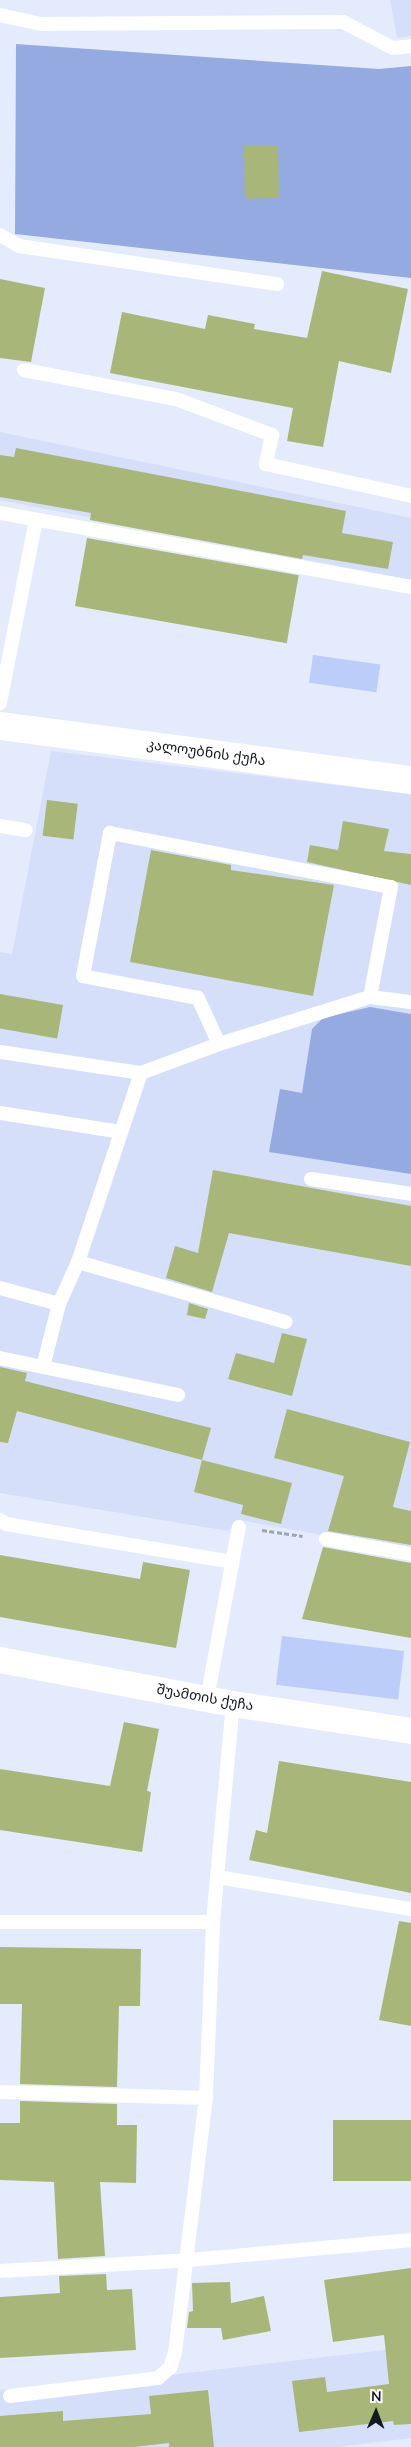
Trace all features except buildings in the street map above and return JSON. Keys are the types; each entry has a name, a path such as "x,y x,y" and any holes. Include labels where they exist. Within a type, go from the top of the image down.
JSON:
{"street":[{"name":"კალოუბნის ქუჩა","path":"0,726 411,780"},
{"name":"შუამთის ქუჩა","path":"0,1660 233,1704 411,1731"}],"lane":[{"path":"0,15 41,24 343,22 394,48 411,46"},
{"path":"0,236 19,246 277,284"},
{"path":"24,370 176,399 272,435 266,464 411,496"},
{"path":"0,512 411,587"},
{"path":"0,703 36,520"},
{"path":"0,826 26,830"},
{"path":"219,1044 198,998 83,976 110,833 391,887 370,996"},
{"path":"0,1052 141,1073 219,1044 370,996 411,1002"},
{"path":"43,1366 59,1304 78,1262 141,1073"},
{"path":"0,1113 121,1132"},
{"path":"311,1179 411,1194"},
{"path":"78,1262 286,1322"},
{"path":"0,1288 59,1304"},
{"path":"0,1358 178,1395"},
{"path":"0,1520 6,1524 232,1562"},
{"path":"207,1699 239,1527"},
{"path":"326,1539 411,1554"},
{"path":"10,2396 158,2378 170,2368 175,2353 188,2260 206,2098 213,1922 233,1704"},
{"path":"217,1877 411,1909"},
{"path":"0,1922 213,1922"},
{"path":"0,2092 206,2098"},
{"path":"0,2271 188,2260 411,2240"}],"path":[{"path":"239,1527 326,1539"}],"shaded area":[{"path":"390,0 411,0 411,36 397,38"},
{"path":"16,44 379,69 411,66 411,278 15,234"},
{"path":"0,432 411,518 411,580 0,500"},
{"path":"313,655 380,664 376,692 309,683"},
{"path":"51,751 411,794 411,1551 239,1520 228,1531 0,1493 0,952 12,954"},
{"path":"370,1007 411,1014 411,1174 269,1152 280,1089 302,1093 312,1029 323,1018"},
{"path":"282,1636 404,1651 398,1700 276,1685"},
{"path":"411,2347 411,2438 337,2447 0,2447 0,2390 109,2382"}]}
